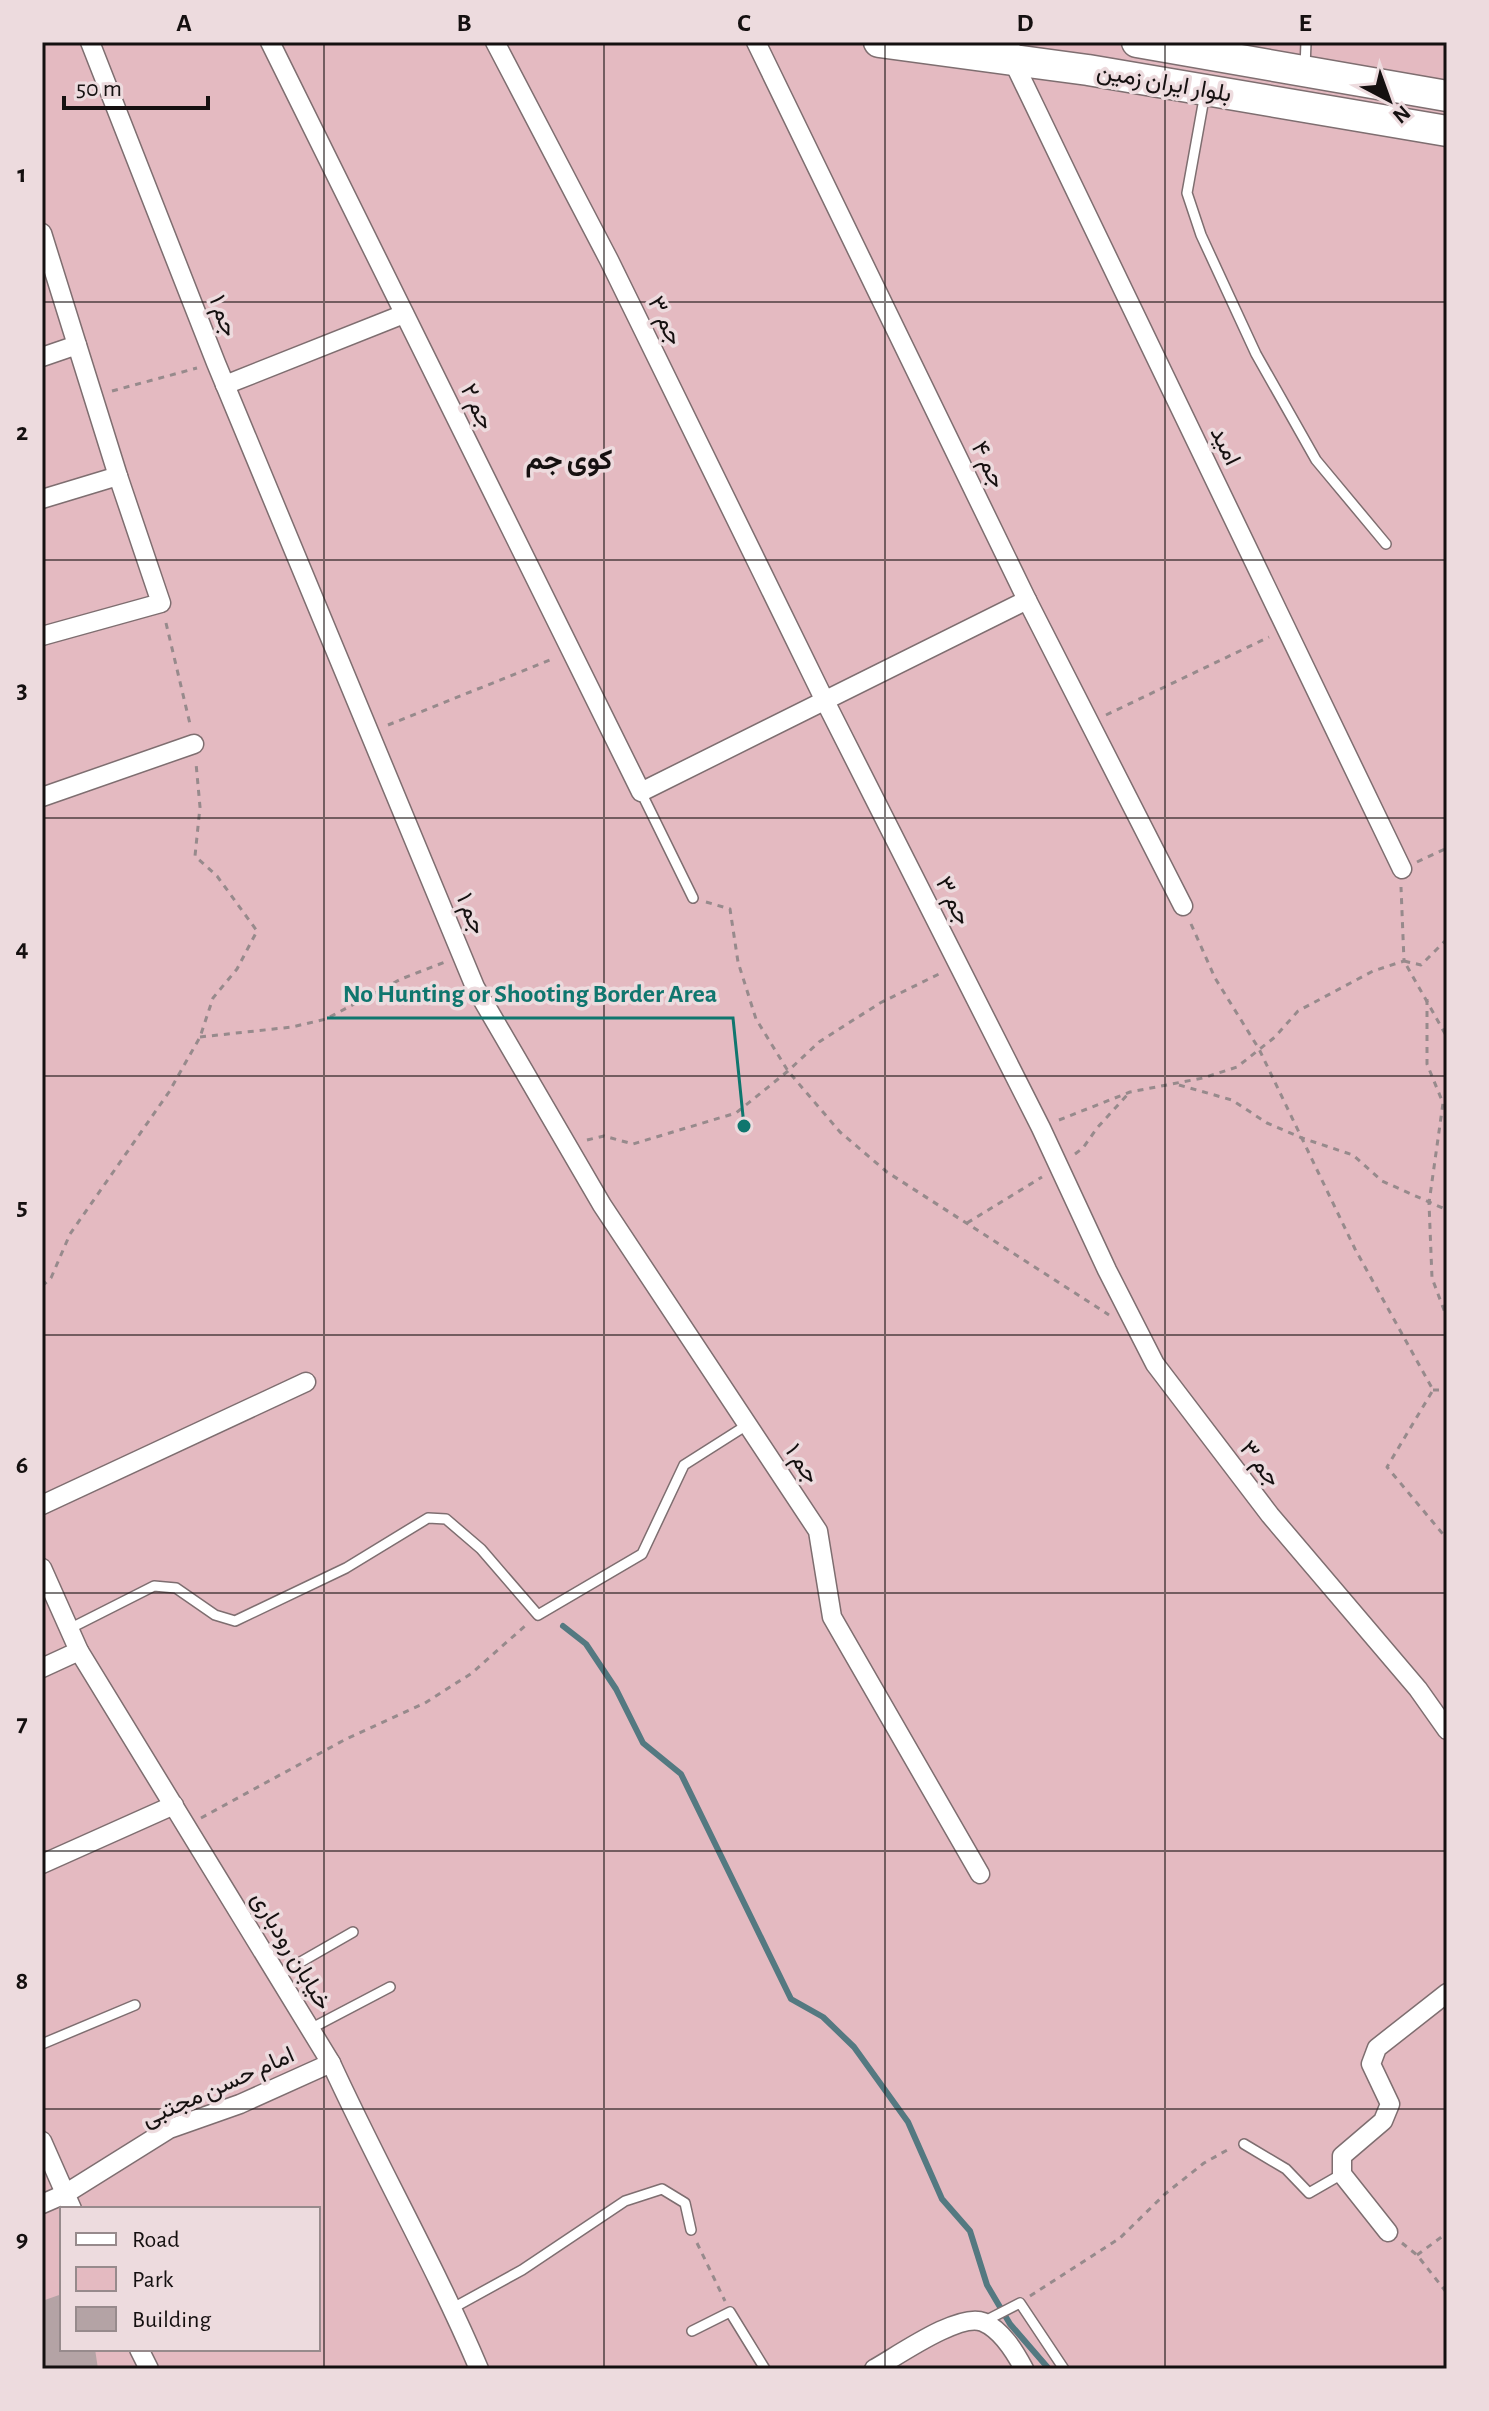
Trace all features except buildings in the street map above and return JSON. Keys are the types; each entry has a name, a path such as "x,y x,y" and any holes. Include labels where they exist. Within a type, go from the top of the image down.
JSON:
{"main road":[{"name":"بلوار ایران زمین","path":"879,42 1011,51 1205,90 1447,131"},
{"name":"بلوار ایران زمین","path":"1152,43 1305,57 1447,96"}],"street":[{"name":"جم ۱","path":"90,42 216,363 475,987 602,1205 818,1531 832,1617 980,1874"},
{"name":"جم ۲","path":"270,42 641,792"},
{"name":"جم ۳","path":"495,42 609,260 824,699 1041,1128 1155,1364 1215,1445 1315,1570 1418,1689 1447,1730"},
{"name":"جم ۴","path":"756,42 1027,600 1183,906"},
{"name":"امید","path":"1011,51 1402,869"},
{"path":"42,233 161,603 42,636"},
{"path":"225,385 404,314"},
{"path":"42,357 77,345"},
{"path":"42,499 118,476"},
{"path":"641,792 1027,600"},
{"path":"42,797 194,744"},
{"path":"42,1505 306,1382"},
{"name":"خیابان رودباری","path":"42,1568 79,1651 331,2063 453,2308 479,2369"},
{"path":"42,1668 79,1651"},
{"path":"42,1864 174,1805"},
{"path":"1388,2232 1342,2174 1342,2156 1383,2121 1390,2104 1371,2064 1377,2048 1447,1993"},
{"name":"امام حسن مجتبی","path":"42,2204 69,2202 169,2129 240,2104 331,2063"},
{"path":"42,2141 69,2202"},
{"path":"874,2369 968,2320 987,2320 1013,2348 1024,2369"},
{"path":"140,2351 149,2369"}],"lane":[{"path":"1205,90 1187,193 1201,235 1256,354 1316,460 1386,544"},
{"path":"641,792 693,898"},
{"path":"69,1629 154,1586 176,1588 215,1615 235,1621 346,1568 428,1518 446,1519 481,1549 538,1615 642,1554 684,1465 747,1425"},
{"path":"278,1975 353,1932"},
{"path":"310,2029 390,1987"},
{"path":"42,2044 135,2005"},
{"path":"1244,2144 1286,2169 1309,2193 1342,2174"},
{"path":"453,2308 522,2270 625,2201 662,2189 685,2203 691,2230"},
{"path":"987,2320 1020,2303 1064,2369"},
{"path":"692,2331 730,2312 765,2369"}],"path":[{"path":"93,397 216,363"},
{"path":"42,1286 51,1278 70,1234 169,1092 200,1037 213,998 237,969 257,931 217,876 195,856 200,807 194,744 161,603"},
{"path":"1090,723 1287,629"},
{"path":"369,732 571,651"},
{"path":"1447,848 1402,869 1400,910 1404,961 1447,1037"},
{"path":"693,898 730,909 738,962 756,1019 788,1071 840,1132 887,1172 1141,1337"},
{"path":"1183,906 1215,978 1259,1049 1355,1249 1433,1390"},
{"path":"1041,1128 1130,1092 1203,1078 1237,1067 1275,1037 1298,1011 1373,971 1404,961 1421,965 1447,939"},
{"path":"200,1037 292,1027 326,1019 401,979 462,955"},
{"path":"567,1144 604,1136 633,1144 736,1113 819,1042 880,1003 959,965"},
{"path":"1427,999 1427,1064 1443,1103 1429,1203 1432,1278 1447,1318"},
{"path":"1176,1083 1232,1100 1267,1123 1353,1155 1382,1181 1447,1210"},
{"path":"1433,1390 1447,1390"},
{"path":"1433,1390 1387,1467 1447,1539"},
{"path":"187,1826 346,1739 425,1703 472,1673 538,1615"},
{"path":"1020,2303 1120,2238 1165,2194 1204,2163 1244,2144"},
{"path":"691,2230 730,2312"},
{"path":"1388,2232 1417,2255 1447,2293"},
{"path":"1417,2255 1447,2233"}],"green space":[{"path":"42,42 1447,42 1447,2369 42,2369"}],"waterway":[{"path":"563,1626 586,1644 616,1689 643,1743 681,1774 791,1999 823,2017 854,2047 908,2122 942,2199 970,2231 987,2285 1010,2324 1049,2369"}],"place":[{"name":"No Hunting or Shooting Border Area","path":"744,1126"}],"district":[{"name":"کوی جم","path":"569,461"}]}
